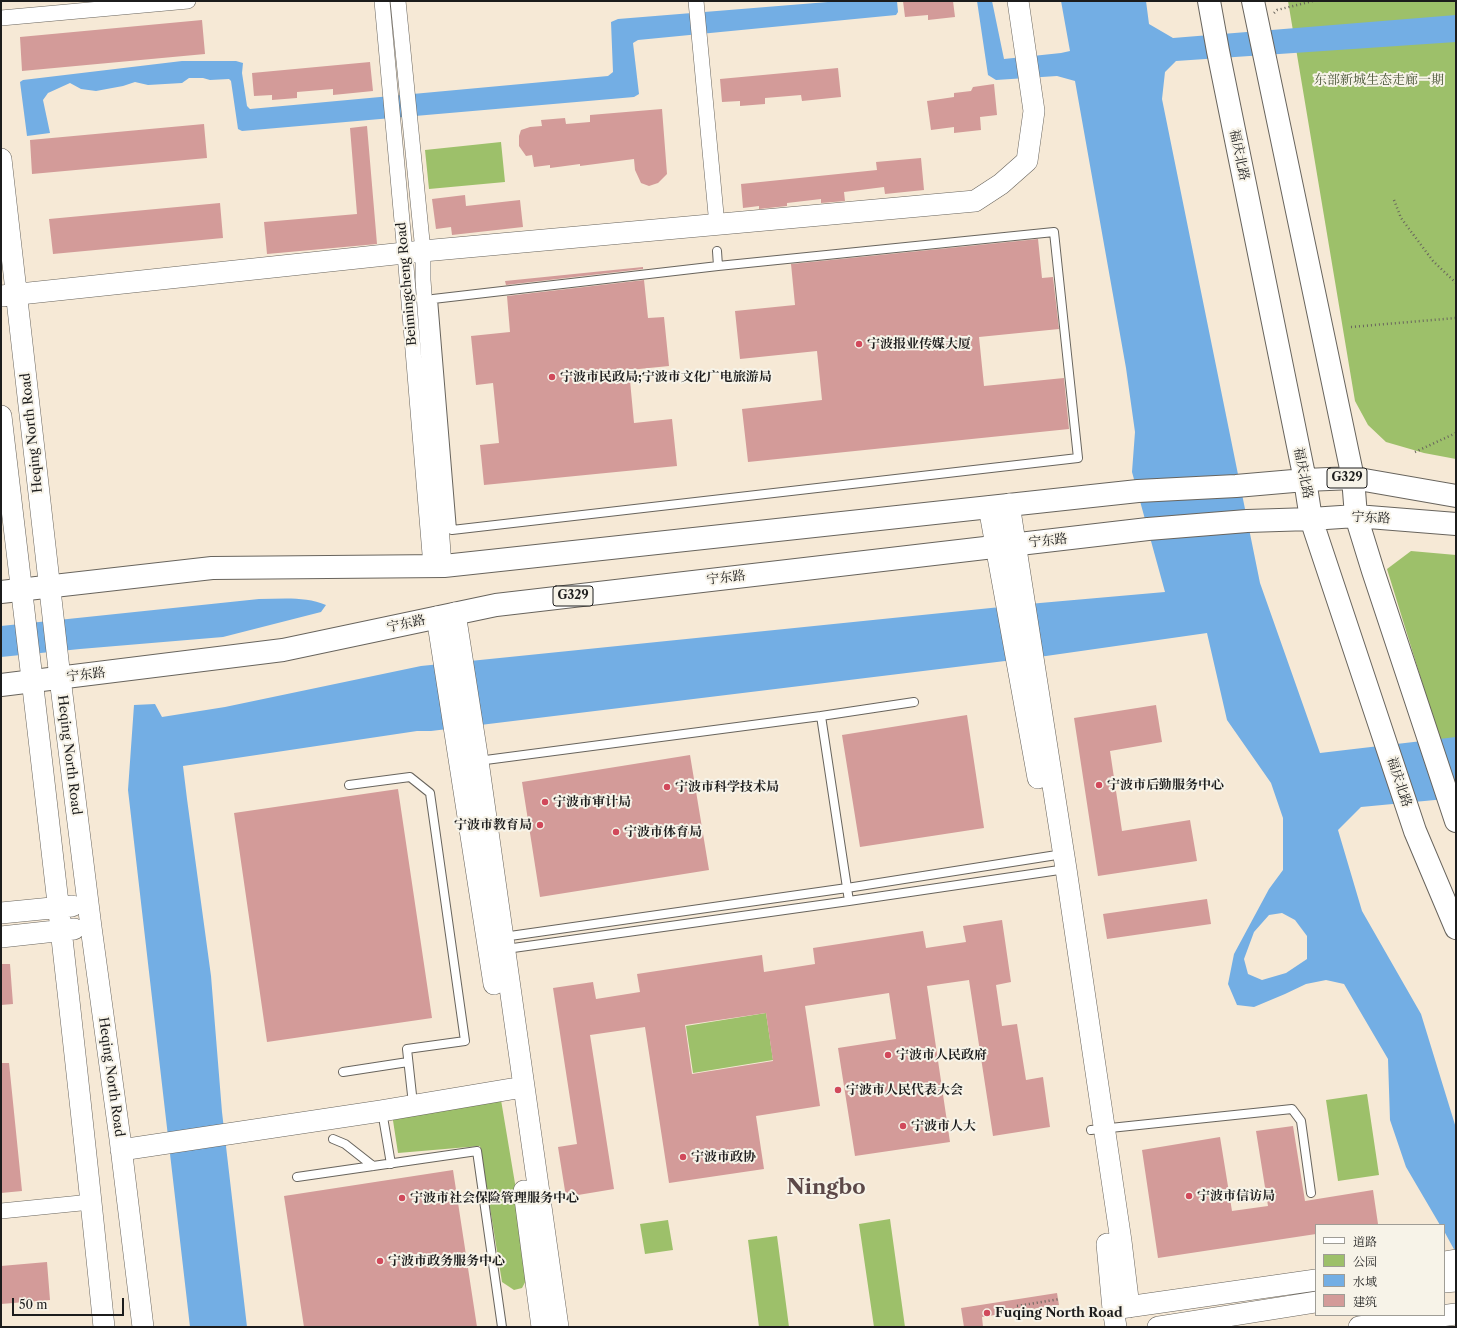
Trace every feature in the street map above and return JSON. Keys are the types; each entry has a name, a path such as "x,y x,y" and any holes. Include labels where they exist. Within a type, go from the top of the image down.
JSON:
{"main road":[{"name":"福庆北路","path":"1209,1 1312,519 1415,831 1456,928"},
{"path":"1253,1 1352,478 1356,516 1375,578 1456,821"},
{"name":"G329","path":"11,591 212,568 438,566 1138,491 1236,486 1305,480 1352,478 1456,496"},
{"name":"宁东路","path":"1,685 283,650 496,605 1148,529 1247,521 1356,516 1456,524"}],"street":[{"path":"1,18 188,1"},
{"name":"Beimingcheng Road","path":"382,1 414,252 423,280 438,566"},
{"name":"Beimingcheng Road","path":"398,1 414,252"},
{"path":"696,1 717,225"},
{"path":"9,295 414,252 974,201 1001,184 1027,161 1034,111 1018,1"},
{"name":"Heqing North Road","path":"1,159 9,295 49,586 88,905 143,1327"},
{"name":"Heqing North Road","path":"1,416 11,591 33,682 104,1327"},
{"path":"999,506 1059,863 1097,1130 1119,1315 1315,1280"},
{"path":"446,615 478,761 496,945"},
{"path":"446,615 516,1083 558,1327"},
{"path":"1,913 88,905"},
{"path":"1,937 91,927"},
{"path":"120,1145 516,1083"},
{"path":"516,1083 542,1327"},
{"path":"120,1145 382,1111 413,1100"},
{"path":"1,1212 91,1202"},
{"path":"1445,1262 1456,1260"},
{"path":"1445,1282 1456,1281"},
{"path":"1158,1327 1315,1302"},
{"path":"1445,1315 1456,1314"},
{"path":"1359,1327 1441,1316"}],"lane":[{"path":"1054,232 1078,458 452,530 433,299 718,266 1054,232"},
{"path":"717,251 718,266"},
{"path":"478,761 821,716 914,702"},
{"path":"821,716 849,901"},
{"path":"349,785 410,777 430,793 465,1041 407,1049 413,1100"},
{"path":"496,945 847,888 1059,863"},
{"path":"496,945 849,901 1059,863"},
{"path":"343,1072 408,1062"},
{"path":"1097,1130 1292,1109 1301,1121 1311,1193"},
{"path":"382,1111 391,1164"},
{"path":"333,1139 344,1144 373,1166"},
{"path":"297,1177 477,1151 502,1327"}],"path":[{"path":"1257,24 1277,10 1313,1"},
{"path":"1394,200 1401,218 1434,262 1456,283"},
{"path":"1351,327 1456,318"},
{"path":"1415,452 1456,433"},
{"path":"1017,1306 1060,1299"}],"green space":[{"name":"东部新城生态走廊一期","path":"1288,1 1456,1 1456,459 1424,453 1386,442 1368,425 1355,401"},
{"path":"501,142 505,182 429,189 425,150"},
{"path":"1411,551 1456,555 1456,792 1387,569"},
{"path":"766,1013 773,1060 693,1073 686,1026"},
{"path":"1367,1094 1379,1175 1338,1181 1326,1100"},
{"path":"501,1100 530,1273 522,1288 514,1290 502,1282 480,1146 398,1153 392,1114"},
{"path":"890,1219 905,1327 874,1327 859,1224"},
{"path":"668,1220 673,1250 645,1254 640,1224"},
{"path":"777,1236 789,1327 759,1327 748,1240"}],"water":[{"path":"840,1 897,1 898,12 896,15 638,40 633,43 639,94 634,97 242,131 238,129 231,81 229,79 210,80 203,78 189,78 182,83 148,85 135,82 96,91 81,89 70,83 48,93 43,100 50,133 27,136 20,82 23,80 182,61 236,61 243,63 242,73 247,106 250,109 608,76 613,72 611,22 618,19"},
{"path":"977,1 992,1 1004,59 1070,51 1061,1 1146,1 1149,24 1173,38 1456,15 1456,42 1176,61 1165,72 1162,99 1260,583 1320,753 1456,737 1456,798 1361,807 1338,830 1362,911 1421,1014 1456,1128 1456,1253 1445,1233 1445,1224 1439,1224 1406,1167 1390,1120 1388,1059 1344,984 1326,980 1306,984 1254,1007 1237,1005 1228,984 1234,954 1269,889 1283,870 1283,818 1271,783 1227,720 1207,633 1046,656 431,731 417,731 183,766 211,976 222,1112 247,1327 190,1327 128,790 134,705 155,704 162,717 225,707 421,666 1040,603 1165,592 1132,472 1135,432 1126,368 1075,81 1057,76 996,80 988,75","holes":["1282,913 1295,920 1307,936 1307,959 1286,973 1262,980 1248,974 1244,959 1254,932 1269,915"]},
{"path":"259,599 301,599 326,605 321,612 223,637 1,657 1,626"}],"building":[{"path":"903,1 953,1 955,17 928,20 928,15 905,17"},
{"path":"202,20 205,54 22,71 20,37"},
{"path":"370,62 373,91 333,95 333,89 297,92 297,98 272,100 272,95 254,96 252,73"},
{"path":"838,68 841,97 802,101 801,95 765,98 765,104 740,106 740,101 722,102 720,79"},
{"path":"994,84 997,115 980,117 981,130 954,133 954,127 931,130 927,101 954,97 954,93 971,91 973,87"},
{"path":"662,109 667,174 658,183 649,186 641,183 635,170 634,159 580,166 580,164 550,168 550,165 534,167 532,155 526,156 519,146 519,136 521,130 530,127 542,126 541,120 565,118 566,124 590,122 590,115"},
{"path":"204,124 207,158 32,174 30,140"},
{"path":"367,126 377,244 267,254 264,222 357,214 350,128"},
{"path":"921,158 924,190 885,194 884,187 844,192 845,201 821,203 821,199 787,203 787,206 759,209 759,206 743,208 741,184 877,170 876,162"},
{"path":"465,195 466,206 520,200 523,227 452,235 451,227 436,229 432,199"},
{"path":"220,203 223,238 53,254 49,219"},
{"name":"宁波报业传媒大厦","path":"1038,239 1042,278 1053,277 1059,329 979,337 984,386 1064,378 1069,429 748,462 742,409 822,400 817,351 740,359 735,311 795,305 791,264"},
{"path":"643,267 643,269 506,285 505,281"},
{"name":"宁波市民政局;宁波市文化广电旅游局","path":"644,280 648,318 664,317 669,366 629,370 634,423 672,419 677,466 484,485 480,445 499,443 493,383 476,385 471,336 510,332 507,296"},
{"name":"宁波市后勤服务中心","path":"1156,705 1162,742 1110,751 1122,831 1190,820 1197,861 1098,876 1074,718"},
{"path":"967,715 984,828 860,847 842,735"},
{"path":"690,755 709,870 540,897 522,782"},
{"path":"398,789 432,1018 267,1042 234,813"},
{"path":"1207,899 1211,924 1107,939 1103,914"},
{"name":"宁波市人民政府","path":"1002,920 1011,982 996,985 1002,1026 1017,1024 1026,1080 1043,1077 1050,1127 993,1136 969,980 927,986 950,1142 855,1156 838,1048 896,1039 889,993 805,1006 820,1106 756,1116 764,1169 669,1183 645,1027 590,1035 614,1189 566,1197 558,1147 577,1144 553,988 593,982 596,999 640,992 637,974 762,955 764,972 815,964 813,948 923,931 926,948 966,942 963,926","holes":["766,1013 773,1061 692,1074 685,1025"]},
{"path":"1,964 10,964 13,1004 1,1005"},
{"path":"1,1063 9,1063 22,1191 1,1193"},
{"name":"宁波市信访局","path":"1293,1126 1305,1201 1373,1190 1378,1224 1315,1224 1315,1234 1158,1258 1142,1150 1220,1137 1232,1211 1268,1206 1256,1131"},
{"name":"宁波市政务服务中心","path":"453,1170 477,1327 304,1327 284,1196"},
{"path":"47,1262 50,1300 1,1304 1,1266"},
{"name":"Fuqing North Road","path":"1057,1293 1059,1305 982,1317 983,1327 964,1327 961,1308"}],"place":[{"name":"宁波报业传媒大厦","path":"859,344"},
{"name":"宁波市民政局;宁波市文化广电旅游局","path":"552,377"},
{"name":"宁波市后勤服务中心","path":"1099,785"},
{"name":"宁波市科学技术局","path":"667,787"},
{"name":"宁波市审计局","path":"545,802"},
{"name":"宁波市教育局","path":"540,825"},
{"name":"宁波市体育局","path":"616,832"},
{"name":"宁波市人民政府","path":"888,1055"},
{"name":"宁波市人民代表大会","path":"838,1090"},
{"name":"宁波市人大","path":"903,1126"},
{"name":"宁波市政协","path":"683,1157"},
{"name":"宁波市信访局","path":"1189,1196"},
{"name":"宁波市社会保险管理服务中心","path":"402,1198"},
{"name":"宁波市政务服务中心","path":"380,1261"},
{"name":"Fuqing North Road","path":"987,1313"}],"district":[{"name":"Ningbo","path":"826,1188"}]}
